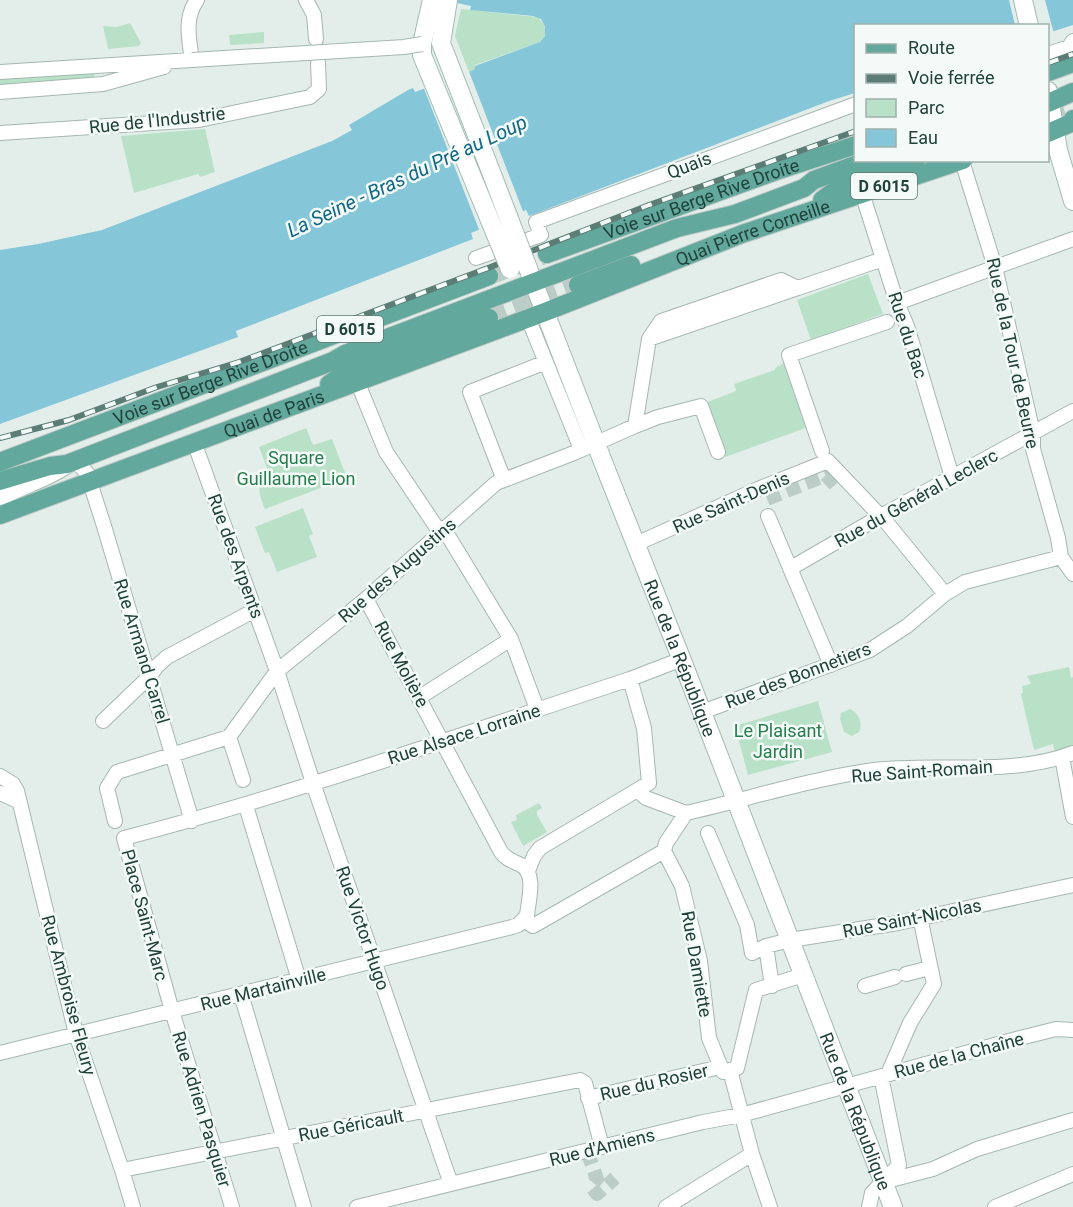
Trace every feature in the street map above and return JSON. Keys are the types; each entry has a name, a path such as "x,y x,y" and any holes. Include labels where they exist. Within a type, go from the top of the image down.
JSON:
{"main road":[{"path":"1049,71 1073,63"},
{"path":"1049,99 1073,92"},
{"path":"1051,132 1071,123 1073,119"},
{"name":"Voie sur Berge Rive Droite","path":"547,254 854,145"},
{"name":"Quai Pierre Corneille","path":"522,277 676,228 735,214 804,188 814,180 864,162"},
{"name":"D 6015","path":"857,187 912,162"},
{"name":"D 6015","path":"804,188 857,187 958,162"},
{"name":"Quai Pierre Corneille","path":"536,315 742,234 805,213 833,191 857,187"},
{"name":"D 6015","path":"735,214 577,281 684,245 742,234"},
{"name":"Voie sur Berge Rive Droite","path":"0,462 489,276"},
{"name":"Quai de Paris","path":"0,481 71,462 333,361 522,277"},
{"name":"D 6015","path":"308,399 349,370 488,314 365,355 333,361"},
{"name":"Quai de Paris","path":"1,512 536,315"},
{"path":"264,387 273,412"}],"street":[{"path":"189,60 188,23 190,11 197,0"},
{"path":"306,0 314,15 316,39"},
{"path":"432,0 422,55 522,277"},
{"path":"448,0 441,43 493,177 522,277"},
{"path":"1023,0 1029,24"},
{"path":"1049,53 1069,47 1073,41"},
{"path":"0,72 441,43"},
{"path":"0,92 103,84 189,60"},
{"name":"Rue de l'Industrie","path":"0,133 199,120 310,97 319,90 318,63"},
{"name":"Quais","path":"476,258 541,234 536,222 563,218 854,104"},
{"path":"1049,110 1051,132 1073,201"},
{"name":"Rue de la Tour de Beurre","path":"962,162 995,267 1033,433 1033,449 1073,574"},
{"name":"Rue du Bac","path":"857,187 907,326 952,477"},
{"path":"897,303 1073,240"},
{"path":"635,423 649,339 883,259"},
{"name":"Rue de la République","path":"522,277 588,446"},
{"name":"Rue de la République","path":"536,315 546,362 636,544 893,1207"},
{"path":"887,322 789,355 825,456 884,519 947,593"},
{"path":"504,480 470,392 546,362"},
{"path":"357,381 386,452 432,521 447,534 512,639 537,709"},
{"name":"Rue des Augustins","path":"229,737 277,671 366,599 496,483 588,446 635,423 701,406 718,452"},
{"name":"Rue du Général Leclerc","path":"791,568 884,519 952,477 1073,411"},
{"name":"Rue des Arpents","path":"194,442 277,671"},
{"name":"Rue Saint-Denis","path":"636,544 759,494 825,456"},
{"path":"1,512 18,488 46,477 71,462"},
{"name":"Rue Armand Carrel","path":"71,462 87,474 192,821"},
{"path":"768,516 831,665"},
{"name":"Rue des Bonnetiers","path":"702,712 870,650 907,626 947,593 965,582 1064,549"},
{"name":"Rue Molière","path":"366,599 504,856 528,871"},
{"path":"103,721 167,657 255,610"},
{"path":"420,697 512,639"},
{"name":"Rue Alsace Lorraine","path":"246,806 630,679 682,659"},
{"name":"Rue Victor Hugo","path":"277,671 451,1184"},
{"path":"630,679 644,728 646,798 686,813 665,847"},
{"path":"115,821 106,788 117,772 173,754 229,737 243,780"},
{"path":"1068,755 1073,817"},
{"name":"Rue Saint-Romain","path":"686,813 834,777 874,770 986,767 1035,763 1068,755"},
{"name":"Rue Ambroise Fleury","path":"0,776 13,784 33,851 76,1034 133,1207"},
{"path":"526,918 530,883 528,871 540,848 644,787"},
{"path":"0,792 18,801"},
{"path":"246,806 299,980"},
{"name":"Place Saint-Marc","path":"171,1011 124,838 246,806"},
{"name":"Rue Saint-Nicolas","path":"708,833 747,925 752,953 766,946 790,940 898,922 1073,885"},
{"name":"Rue Martainville","path":"0,1053 512,927 526,918 533,926 665,847"},
{"name":"Rue Damiette","path":"665,847 682,886 700,961 709,1038 725,1069 770,1207"},
{"path":"869,1207 872,1193 899,1165 885,1075 910,1023 934,984 920,917"},
{"path":"766,946 772,986"},
{"path":"865,986 930,968"},
{"path":"725,1069 737,1068 756,990 803,975"},
{"path":"241,994 304,1207"},
{"name":"Rue Adrien Pasquier","path":"171,1011 232,1207"},
{"name":"Rue de la Chaîne","path":"846,1085 1056,1029 1073,1030"},
{"name":"Rue du Rosier","path":"588,1098 725,1069"},
{"name":"Rue Géricault","path":"122,1170 580,1080 585,1083 588,1098"},
{"name":"Rue d'Amiens","path":"357,1207 714,1119 741,1115 846,1085"},
{"path":"588,1098 602,1147"},
{"path":"883,1182 933,1169 977,1149 1073,1120"},
{"path":"666,1207 752,1154"},
{"path":"995,1207 1073,1174"}],"green space":[{"path":"461,9 537,17 546,26 545,36 540,42 475,65 475,69 469,72 455,36"},
{"path":"130,23 141,43 139,46 108,49 103,26 117,27"},
{"path":"264,32 264,43 230,45 229,35"},
{"path":"94,71 95,81 0,87 0,78"},
{"path":"205,129 215,172 200,177 198,174 134,193 121,136"},
{"path":"868,274 883,314 811,340 797,300"},
{"path":"789,360 811,426 725,457 705,403 736,391 734,384 775,370"},
{"name":"Square Guillaume Lion","path":"306,428 313,445 332,439 347,478 265,509 259,488 267,468 259,447"},
{"path":"303,508 313,534 309,536 317,557 277,572 269,552 265,553 255,527"},
{"path":"1069,667 1071,678 1073,677 1073,748 1055,753 1053,744 1034,750 1021,694 1023,693 1022,686 1031,684 1027,676"},
{"name":"Le Plaisant Jardin","path":"818,701 832,752 748,775 735,726"},
{"path":"850,709 858,716 861,725 859,732 852,736 844,732 840,719 841,713"},
{"path":"539,803 542,808 537,811 537,815 547,832 523,846 511,822 517,820 516,815"}],"water":[{"name":"La Seine - Bras du Pré au Loup","path":"443,0 1073,0 1073,25 1049,33 1049,24 854,24 854,93 529,216 526,210 471,233 473,239 236,331 238,337 0,424 0,250 102,230 332,141 352,130 349,125 408,90 413,88 415,92 469,72 475,69 475,66 540,42 545,36 545,26 541,19 533,16 470,10 471,6"}],"pier":[{"path":"1009,0 1045,0 1054,34 1049,36 1049,24 1015,24"},
{"path":"468,69 524,214 480,232 423,86"}],"tunnel":[{"path":"1049,118 1073,110"},
{"path":"489,276 547,254"},
{"path":"489,318 578,285"},
{"path":"767,499 826,475 835,485 839,481"},
{"path":"587,1151 597,1179 591,1186 597,1194 615,1178"}],"railway":[{"path":"1049,63 1073,54"},
{"path":"0,438 69,420 157,387 239,362 649,205 854,132"}]}
